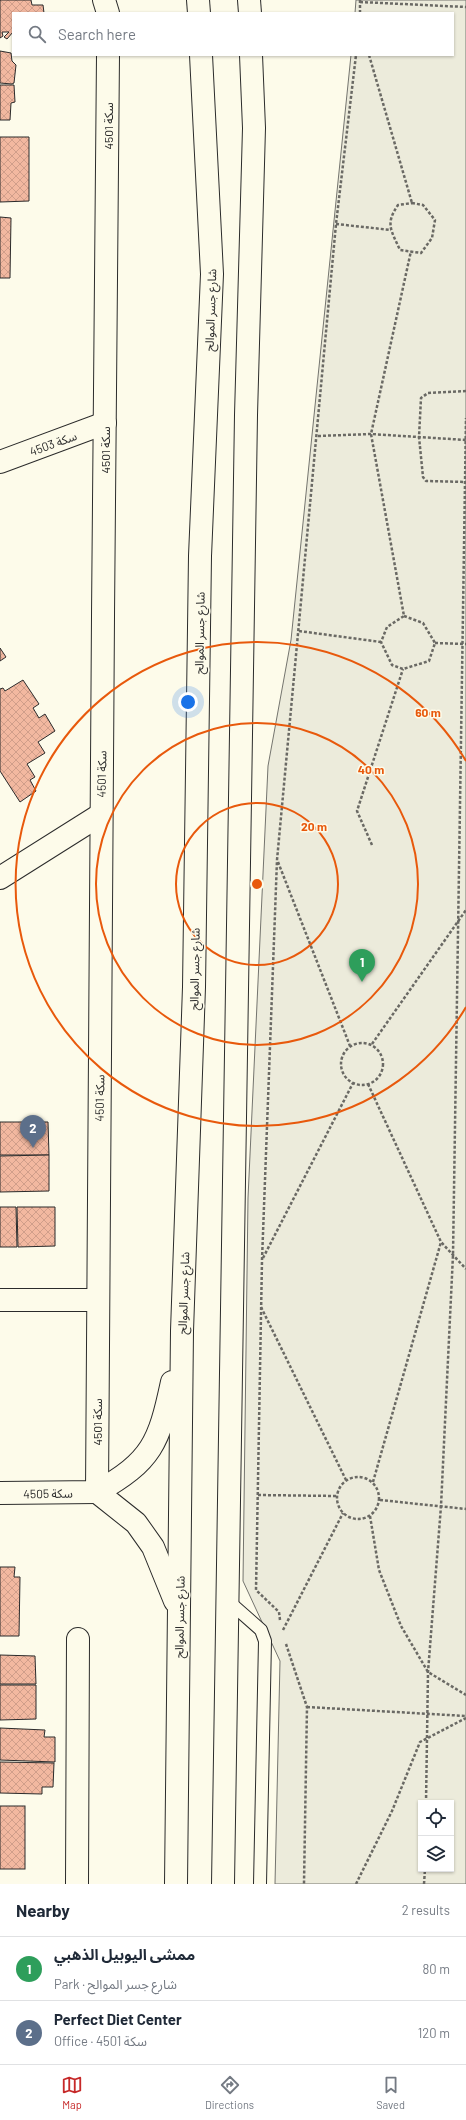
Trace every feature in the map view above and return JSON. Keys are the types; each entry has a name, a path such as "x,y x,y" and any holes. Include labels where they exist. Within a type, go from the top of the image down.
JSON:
{"main road":[{"path":"104,0 108,12"},
{"path":"198,0 199,12"},
{"path":"249,0 250,12"},
{"name":"سكة 4501","path":"97,1492 100,815 108,56"},
{"name":"شارع جسر الموالح","path":"176,1884 182,1331 194,987 200,556 212,274 201,56"},
{"path":"223,1884 246,416 254,128 251,56"},
{"name":"سكة 4503","path":"0,462 105,424"},
{"path":"0,878 100,815"},
{"path":"0,1300 97,1300"},
{"path":"179,1611 153,1547 136,1523 97,1492 122,1478 144,1458 155,1443 164,1418 182,1331"},
{"name":"سكة 4505","path":"0,1493 97,1492"},
{"path":"78,1639 78,1884"}],"lane":[{"path":"227,1600 262,1630 265,1642 260,1884"}],"path":[{"path":"360,12 360,1 466,7"},
{"path":"343,1513 281,1634 279,1612 256,1590 262,1260 277,860 318,436 336,224 356,56"},
{"path":"369,56 412,203"},
{"path":"412,203 423,205 435,220 432,238 421,253 400,250 391,230 391,215 398,205 412,203"},
{"path":"336,224 391,230"},
{"path":"404,616 371,434 411,251"},
{"path":"465,482 426,481 423,477 419,437 421,398 428,393 466,391"},
{"path":"426,1800 428,1672 441,1506 452,1254 466,418"},
{"path":"318,436 371,434 466,440"},
{"path":"404,616 423,623 434,643 429,661 403,669 392,665 381,642 387,627 404,616"},
{"path":"299,631 381,642"},
{"path":"434,643 466,644"},
{"path":"372,845 357,811 403,669"},
{"path":"277,860 350,1046"},
{"path":"372,1044 466,910"},
{"path":"361,1042 372,1044 381,1051 384,1062 382,1073 368,1084 353,1083 345,1076 341,1066 343,1054 350,1046 361,1042"},
{"path":"262,1260 353,1083"},
{"path":"368,1084 441,1242 466,1269"},
{"path":"373,1482 441,1242"},
{"path":"261,1306 346,1480"},
{"path":"355,1476 364,1477 373,1482 378,1490 380,1500 377,1509 370,1516 361,1519 352,1519 343,1513 338,1506 336,1496 339,1487 346,1480 355,1476"},
{"path":"258,1495 336,1496"},
{"path":"380,1500 466,1509"},
{"path":"370,1516 379,1570 401,1626 428,1672 466,1695"},
{"path":"284,1640 307,1707 304,1884"},
{"path":"307,1707 466,1717"},
{"path":"356,1884 392,1811 420,1742 466,1717"},
{"path":"424,1872 424,1884"}],"shaded area":[{"path":"356,0 466,0 466,1884 275,1884 280,1661 243,1581 248,1198 268,766 291,640 351,56 454,56 454,12 355,12"}],"building":[{"path":"0,0 31,0 32,5 43,5 44,12 12,12 12,33 7,39 4,37 9,32 2,32 3,36 0,38"},
{"path":"0,51 11,53 12,61 16,65 14,83 12,84 0,83"},
{"path":"0,85 14,85 15,102 11,103 10,120 0,120"},
{"path":"0,137 29,137 29,201 0,202"},
{"path":"0,217 11,218 10,278 0,278"},
{"path":"0,648 6,657 0,661"},
{"path":"23,680 39,704 33,708 39,718 45,714 55,731 38,742 45,753 27,764 35,777 30,780 36,791 20,802 0,771 0,689 3,688 5,691"},
{"path":"0,1122 48,1122 49,1155 0,1155"},
{"path":"49,1155 49,1191 0,1192 0,1156"},
{"path":"0,1207 16,1207 17,1247 0,1247"},
{"path":"17,1207 55,1207 55,1246 18,1247"},
{"path":"0,1567 15,1567 14,1577 20,1577 19,1636 0,1636"},
{"path":"0,1655 35,1656 36,1684 0,1684"},
{"path":"0,1685 36,1685 36,1719 0,1720"},
{"path":"0,1728 45,1730 44,1737 55,1737 55,1762 0,1760"},
{"path":"0,1762 54,1763 53,1787 42,1787 42,1794 0,1793"},
{"path":"0,1806 25,1806 25,1869 0,1869"}],"place":[{"name":"ممشى اليوبيل الذهبي","path":"362,982"},
{"name":"Perfect Diet Center","path":"33,1148"}]}
